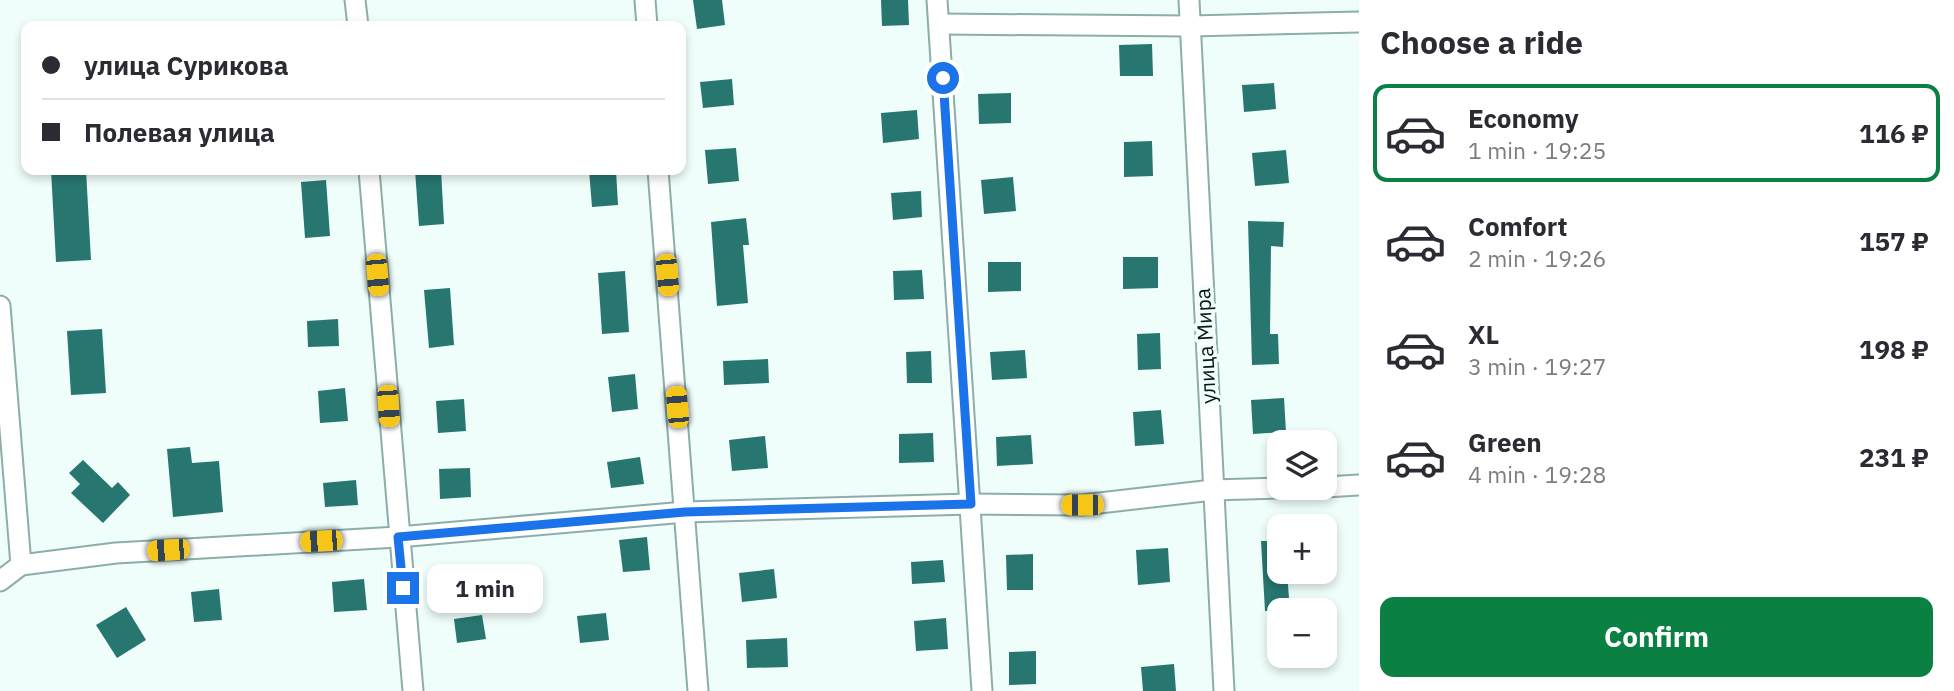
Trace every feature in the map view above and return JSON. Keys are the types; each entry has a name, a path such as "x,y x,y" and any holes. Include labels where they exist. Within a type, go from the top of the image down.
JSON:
{"street":[{"path":"355,0 357,21"},
{"path":"645,0 647,21"},
{"path":"937,0 982,691"},
{"name":"улица Мира","path":"1189,0 1224,691"},
{"path":"939,24 1191,26 1359,22"},
{"path":"369,175 413,691"},
{"path":"658,175 698,691"},
{"path":"0,306 21,565 0,591"},
{"path":"1337,486 1359,485"},
{"path":"0,581 21,565 116,553 398,537 685,512 971,504 1082,505 1213,490 1267,488"}],"building":[{"path":"693,0 722,0 725,25 697,29"},
{"path":"881,0 908,0 909,25 882,26"},
{"path":"1152,44 1153,76 1120,76 1119,45"},
{"path":"732,79 734,105 703,108 700,82"},
{"path":"1274,83 1276,109 1244,112 1242,85"},
{"path":"1011,93 1011,123 979,124 978,94"},
{"path":"917,110 919,139 883,143 881,113"},
{"path":"1152,141 1153,176 1124,177 1124,142"},
{"path":"736,148 739,181 708,184 705,150"},
{"path":"1286,150 1289,183 1255,186 1252,153"},
{"path":"51,175 86,175 91,260 56,262"},
{"path":"415,175 441,175 444,224 419,226"},
{"path":"589,175 616,175 618,205 592,207"},
{"path":"1013,177 1016,211 984,214 981,180"},
{"path":"326,180 330,236 305,238 301,182"},
{"path":"921,191 922,217 893,220 891,193"},
{"path":"746,218 749,245 743,245 748,303 717,306 711,222"},
{"path":"1248,221 1284,222 1283,247 1271,246 1270,334 1278,334 1279,364 1252,365"},
{"path":"1123,257 1158,257 1158,288 1123,289"},
{"path":"988,262 1021,262 1021,291 988,292"},
{"path":"922,270 924,299 894,300 893,271"},
{"path":"625,271 629,332 602,334 598,273"},
{"path":"450,288 454,345 429,348 424,290"},
{"path":"338,319 339,346 308,347 307,321"},
{"path":"102,329 106,393 71,395 67,331"},
{"path":"1160,333 1161,369 1138,370 1137,334"},
{"path":"1025,350 1027,378 992,380 990,352"},
{"path":"931,351 932,383 907,383 906,352"},
{"path":"768,359 769,383 724,385 723,361"},
{"path":"635,374 638,409 612,412 608,377"},
{"path":"345,388 348,421 320,423 318,391"},
{"path":"1284,398 1286,430 1267,430 1267,433 1253,434 1251,400"},
{"path":"464,399 466,431 438,433 436,401"},
{"path":"1161,410 1164,444 1135,446 1133,412"},
{"path":"933,433 934,462 899,463 899,434"},
{"path":"1031,435 1033,464 997,466 996,437"},
{"path":"765,436 768,468 732,471 729,440"},
{"path":"190,447 192,463 219,461 223,512 173,517 167,449"},
{"path":"640,457 644,484 611,488 607,462"},
{"path":"83,460 112,488 118,482 130,495 103,523 71,493 80,484 69,473"},
{"path":"470,468 471,497 440,499 439,469"},
{"path":"356,480 358,505 325,507 323,483"},
{"path":"647,537 650,570 623,572 619,540"},
{"path":"1261,541 1267,541 1267,584 1288,584 1289,598 1267,598 1265,611"},
{"path":"1168,548 1170,582 1138,585 1136,550"},
{"path":"1033,554 1033,590 1007,590 1006,555"},
{"path":"943,560 945,582 912,584 911,562"},
{"path":"774,569 777,598 742,602 739,573"},
{"path":"364,579 367,610 334,612 332,582"},
{"path":"219,589 222,620 194,622 191,592"},
{"path":"126,607 146,640 117,658 96,625"},
{"path":"606,613 609,640 580,643 577,616"},
{"path":"482,615 486,639 457,643 454,619"},
{"path":"946,618 948,649 916,651 914,621"},
{"path":"787,638 788,667 747,668 746,640"},
{"path":"1036,651 1036,684 1009,685 1009,652"},
{"path":"1174,664 1176,691 1143,691 1141,667"}],"route":[{"path":"403,588 398,537 685,512 971,504 943,78"}]}
